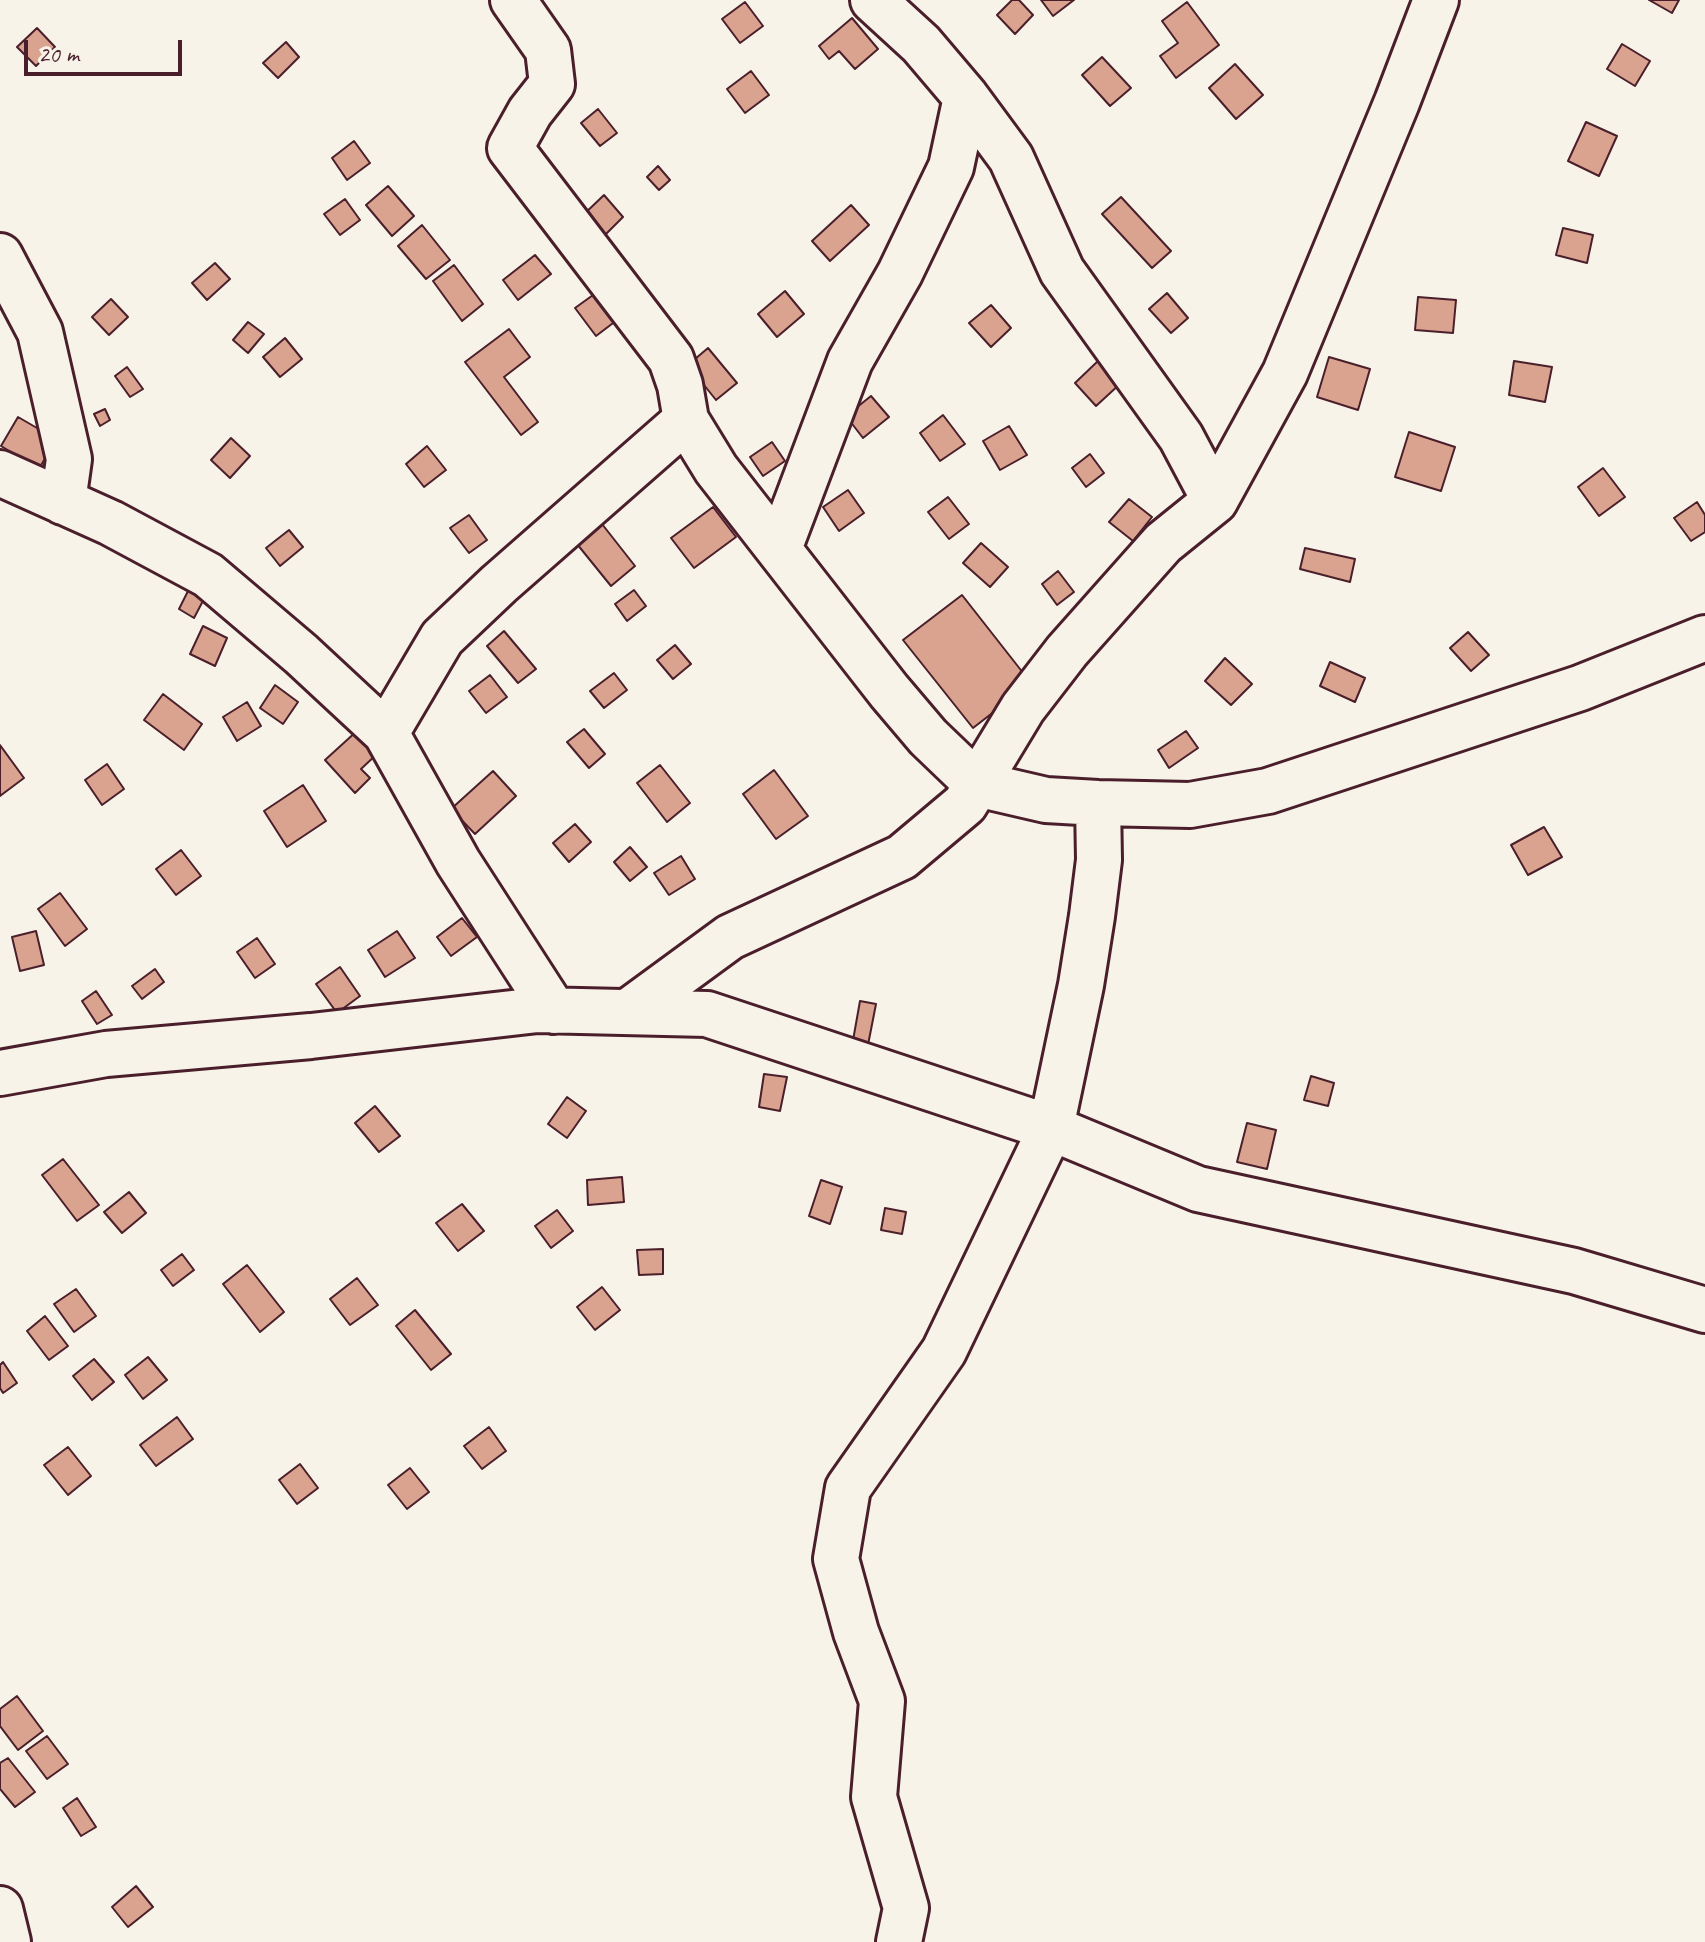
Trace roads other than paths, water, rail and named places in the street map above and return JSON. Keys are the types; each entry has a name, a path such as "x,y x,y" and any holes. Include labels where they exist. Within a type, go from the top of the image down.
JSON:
{"street":[{"path":"513,0 548,50 552,84 530,112 510,148 671,359 680,385 686,420 716,469 889,691 928,737 977,784 1046,800 1098,803 1190,805 1268,791 1580,688 1705,638"},
{"path":"873,0 921,44 966,97 1011,158 1062,271 1181,437 1215,501"},
{"path":"629,1011 730,937 902,857 965,804 1023,708 1067,651 1163,543 1215,501 1285,373 1436,0"},
{"path":"779,549 850,361 900,273 951,167 966,97"},
{"path":"0,256 40,332 69,459 63,502"},
{"path":"386,733 442,638 686,420"},
{"path":"0,473 111,523 208,575 301,654 386,733 458,862 554,1011"},
{"path":"899,1942 906,1908 874,1797 882,1701 856,1632 836,1559 848,1488 944,1351 1051,1128 1090,930 1099,860 1098,803"},
{"path":"0,1073 106,1054 311,1036 538,1010 707,1014 1051,1128 1198,1189 1574,1271 1705,1310"},
{"path":"0,1909 8,1942"}]}
